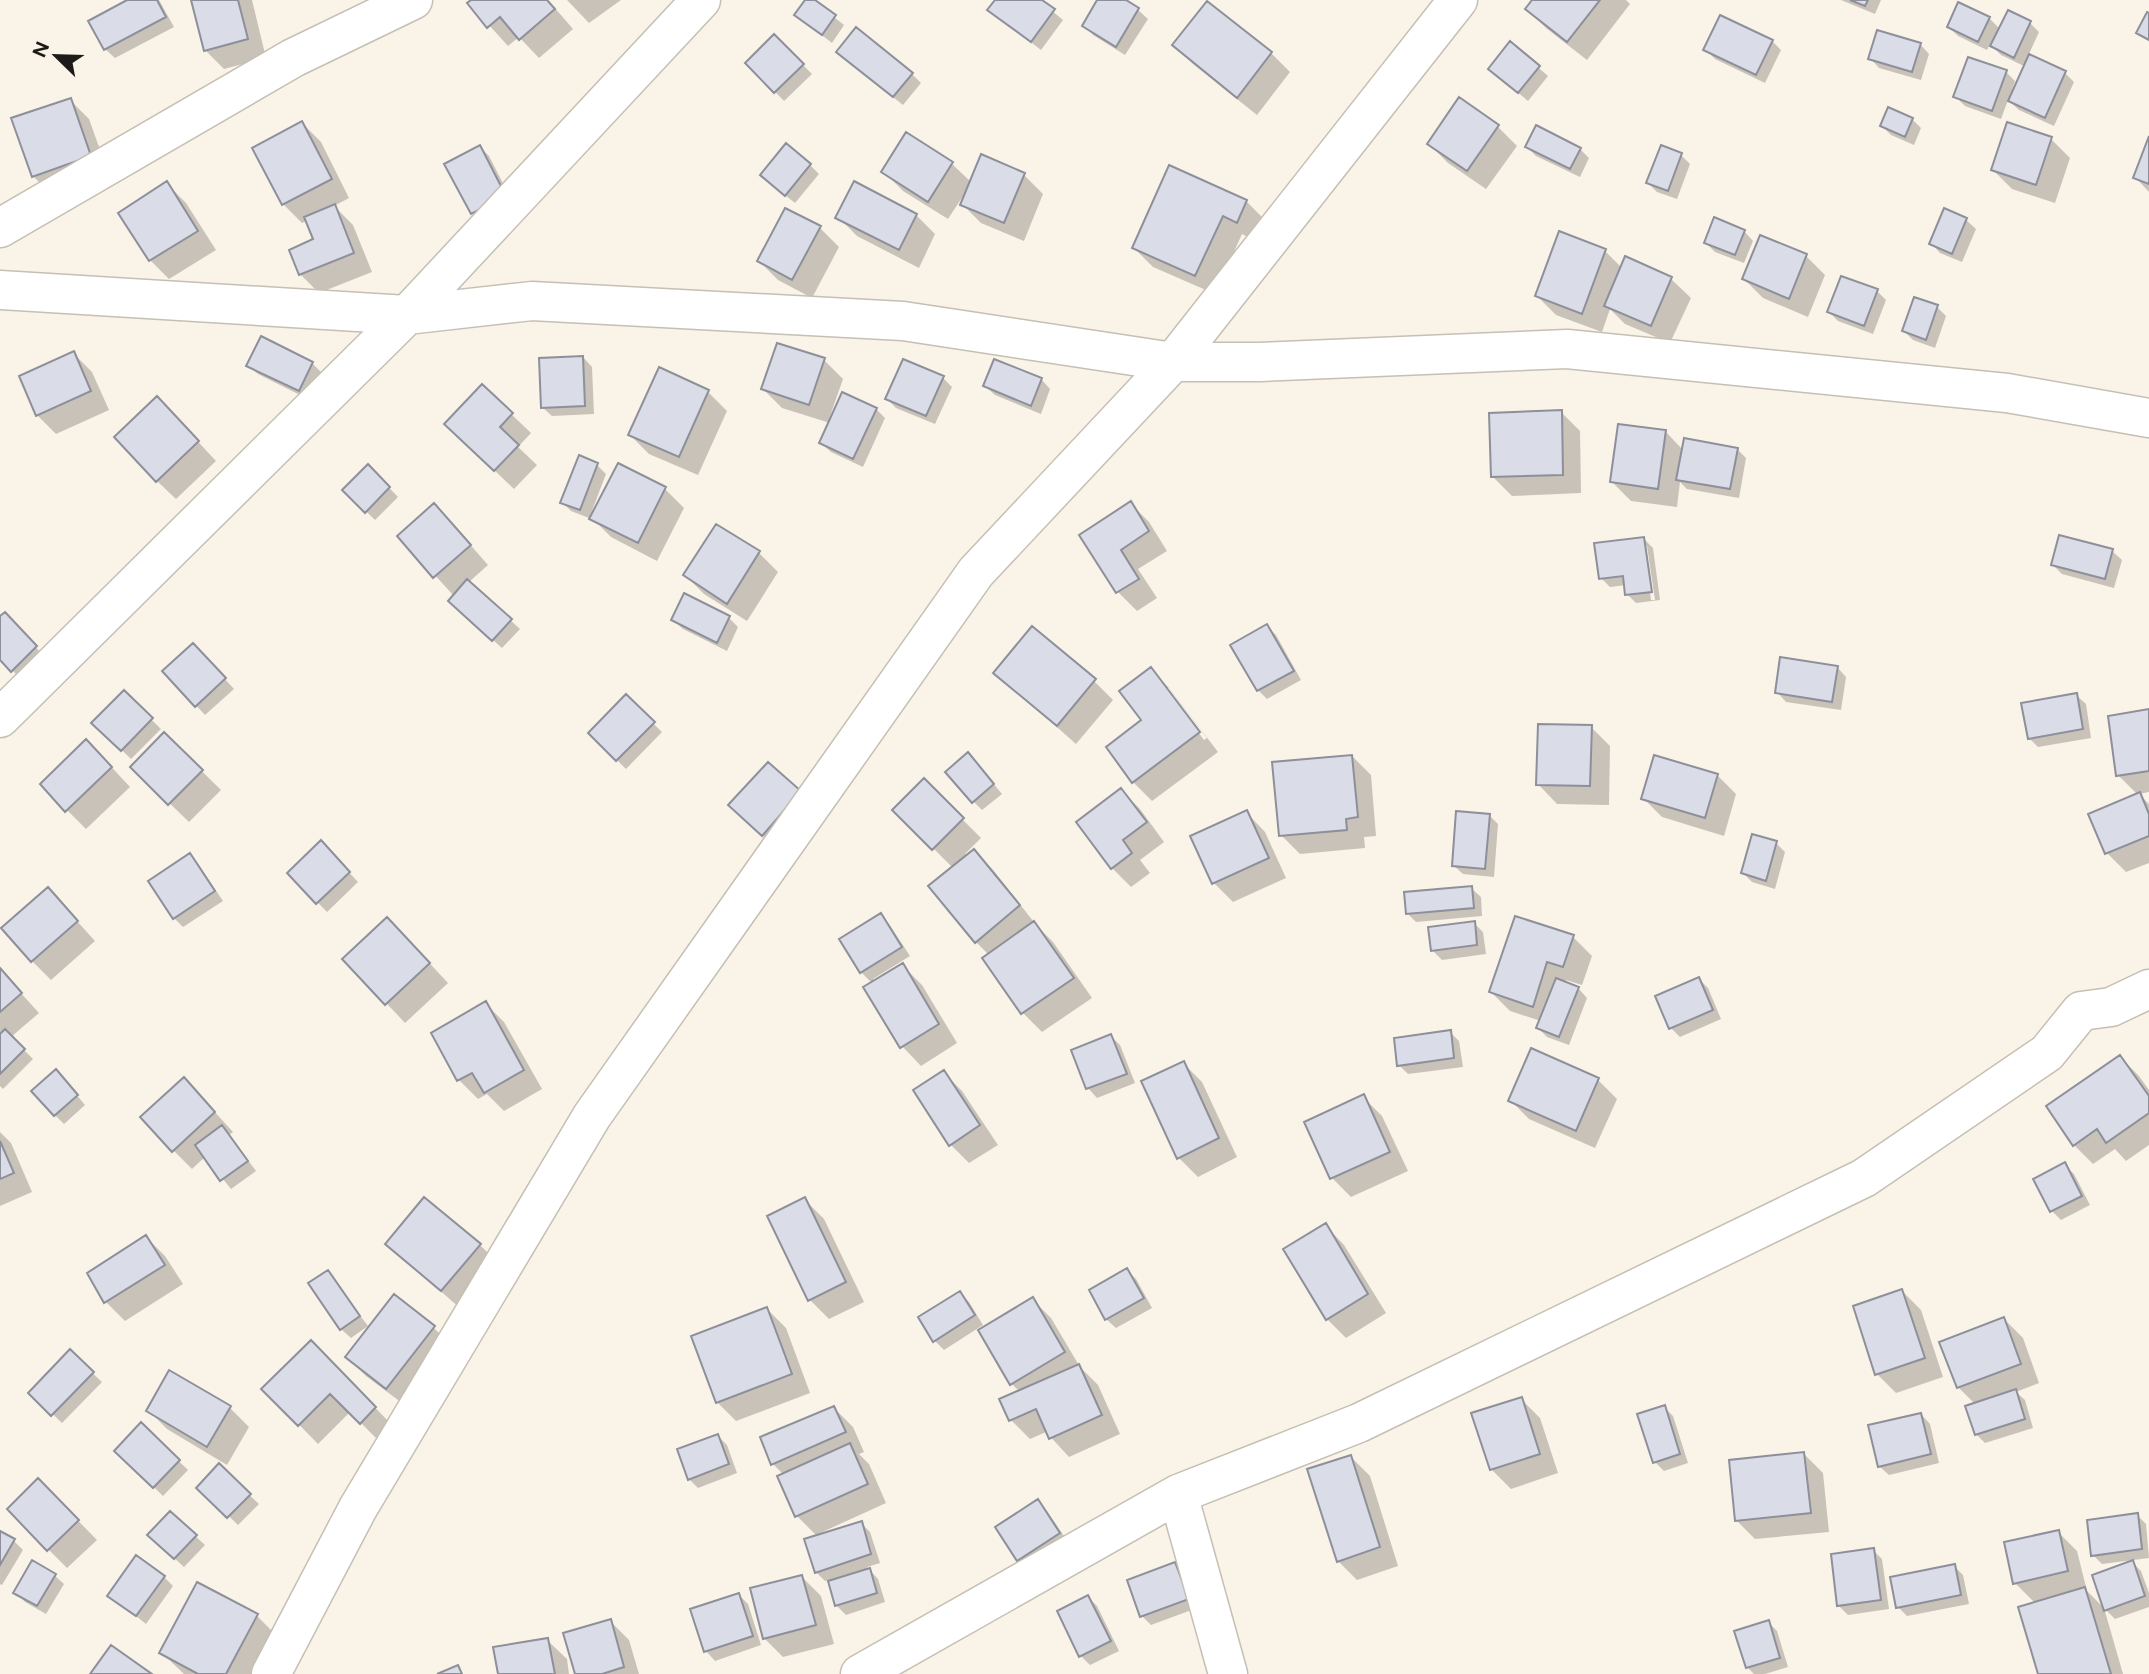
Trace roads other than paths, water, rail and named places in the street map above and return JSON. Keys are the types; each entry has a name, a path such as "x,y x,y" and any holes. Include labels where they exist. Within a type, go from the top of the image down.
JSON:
{"street":[{"path":"0,228 293,58 413,0"},
{"path":"0,718 407,315 701,0"},
{"path":"271,1674 358,1508 592,1116 976,572 1173,362 1458,0"},
{"path":"0,290 407,315 532,301 890,320 1173,362 1260,362 1567,349 2007,393 2149,418"},
{"path":"860,1674 1178,1494 1359,1423 1864,1178 2047,1052 2081,1011 2111,1007 2149,989"},
{"path":"1178,1494 1228,1674"}]}
